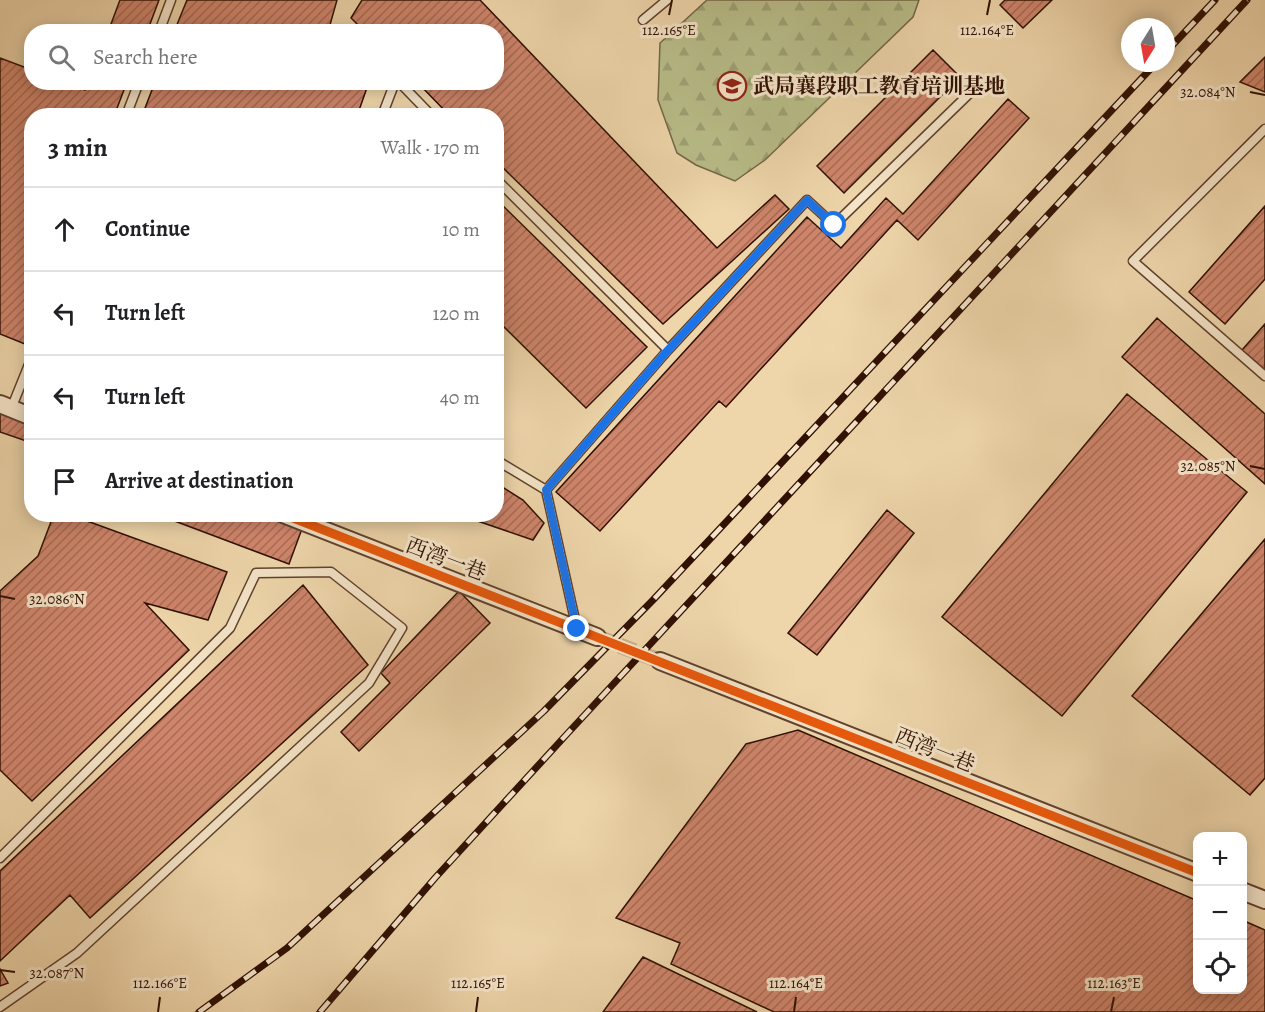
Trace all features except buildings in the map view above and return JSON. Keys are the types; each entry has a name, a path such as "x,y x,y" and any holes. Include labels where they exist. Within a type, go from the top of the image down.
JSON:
{"street":[{"path":"6,406 24,414"},
{"name":"西湾一巷","path":"303,522 597,637"},
{"name":"西湾一巷","path":"660,661 1193,871"},
{"path":"1247,893 1265,900"}],"lane":[{"path":"162,24 171,0"},
{"path":"643,20 667,0"},
{"path":"129,108 136,90"},
{"path":"386,108 393,90"},
{"path":"405,90 424,108"},
{"path":"546,490 668,350 807,200 834,225 973,90"},
{"path":"1265,129 1133,261 1265,376"},
{"path":"504,187 668,350"},
{"path":"6,406 24,372"},
{"path":"504,465 546,490 577,629"},
{"path":"0,858 230,627 256,573 330,572 402,628 369,683 77,953 0,1006"}],"green space":[{"path":"707,0 919,0 913,17 765,160 735,181 696,165 677,153 658,100 660,43"}],"tunnel":[{"path":"597,637 660,661"}],"railway":[{"path":"1175,42 1215,0"},
{"path":"320,1012 435,878 1247,0"},
{"path":"199,1012 287,948 544,711 653,600 1148,72"}],"cycle path":[{"path":"303,522 1193,871"}],"place":[{"name":"武局襄段职工教育培训基地","path":"732,86"}],"route":[{"path":"577,629 546,490 668,350 807,200 834,225"}]}
